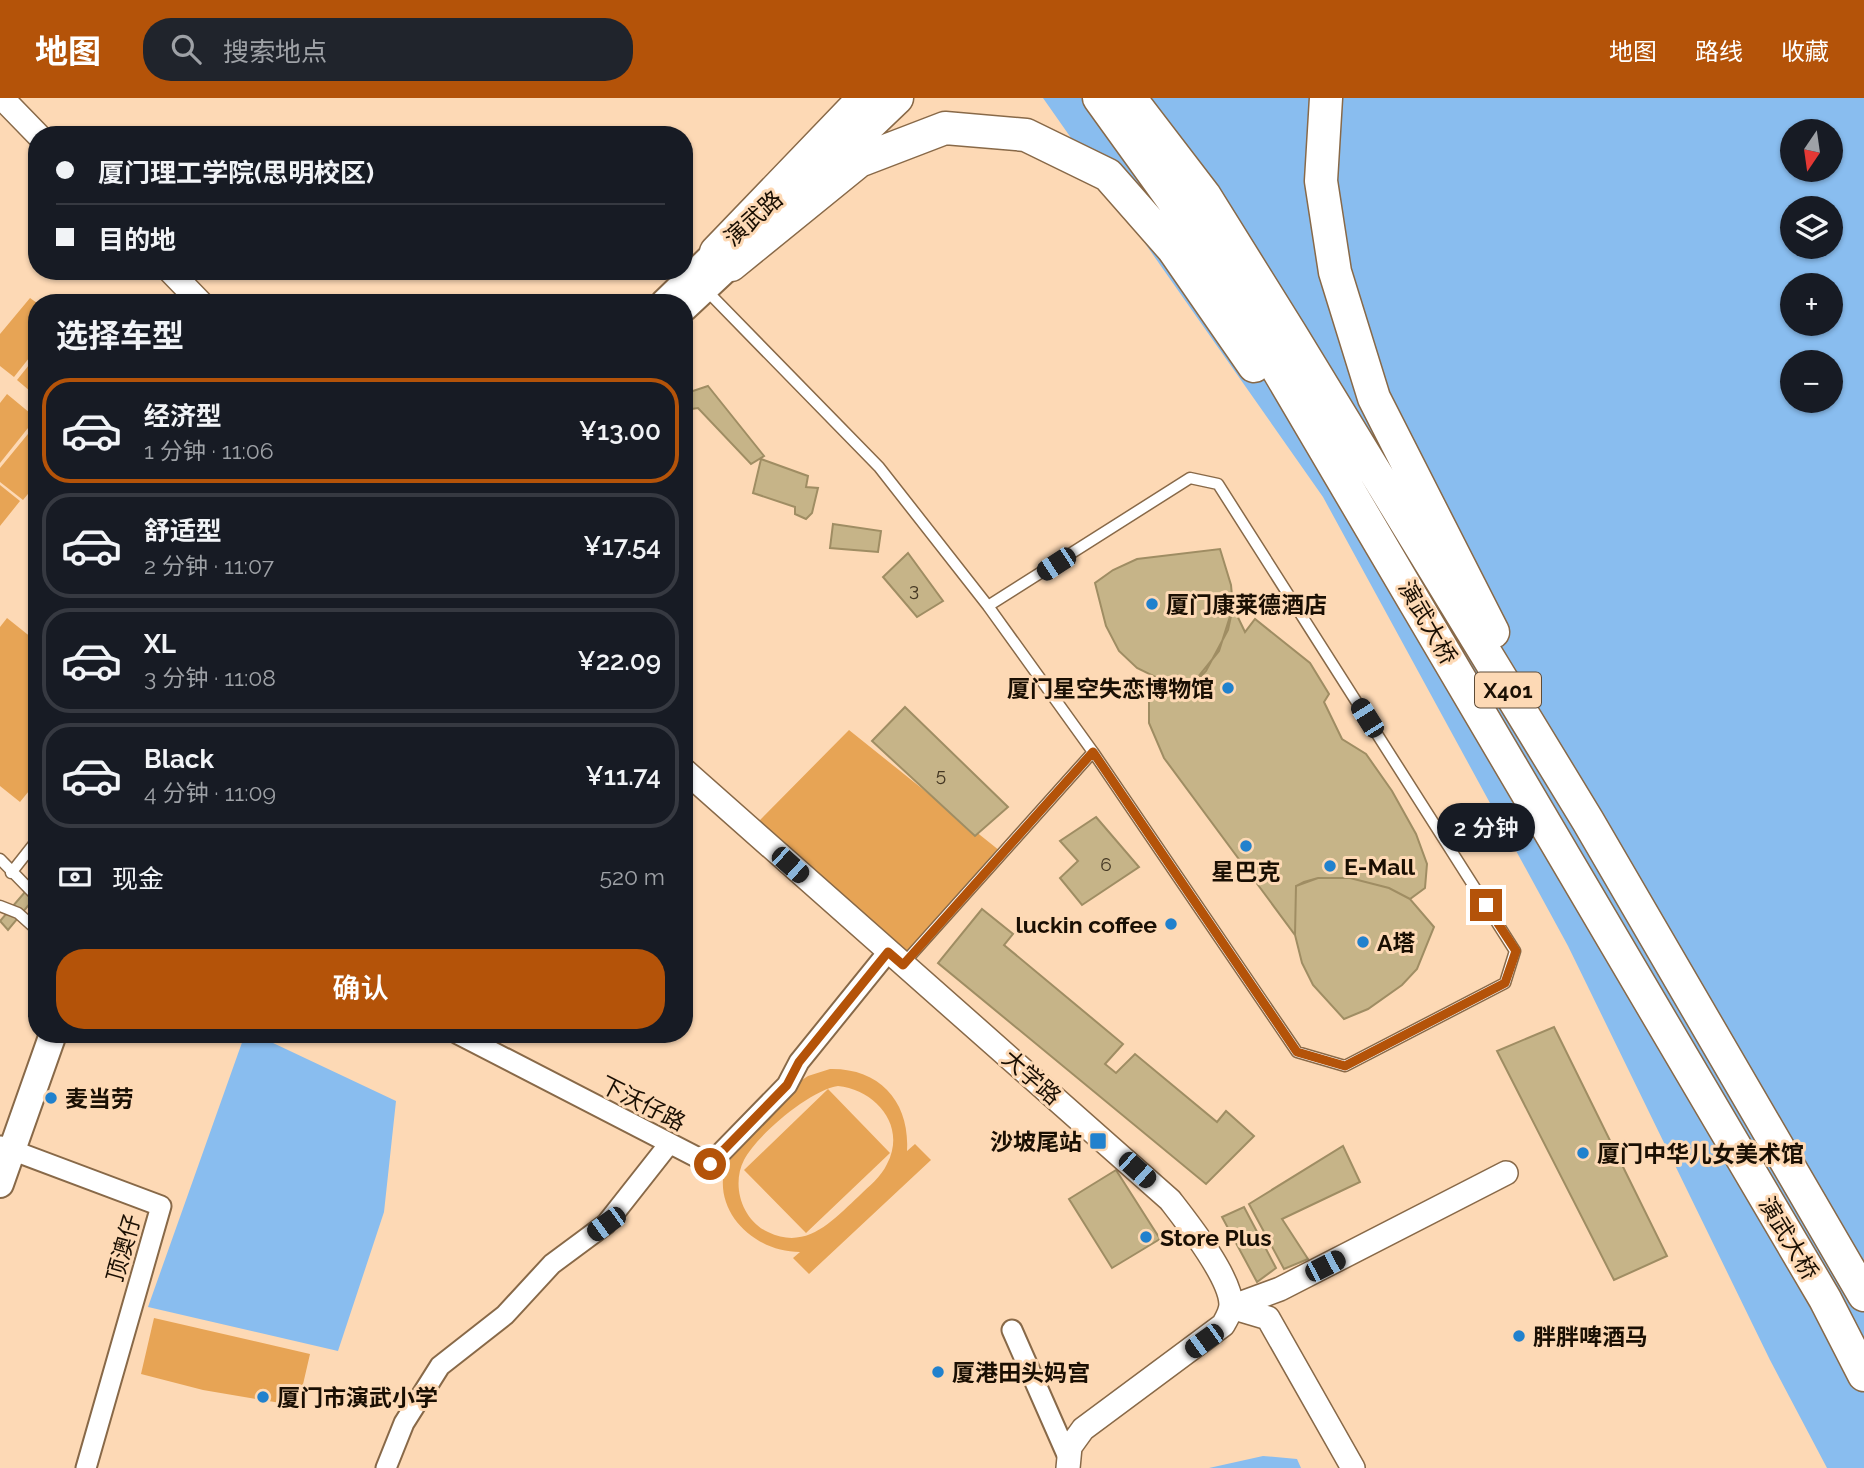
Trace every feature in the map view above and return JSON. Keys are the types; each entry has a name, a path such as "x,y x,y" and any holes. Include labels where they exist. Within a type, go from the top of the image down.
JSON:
{"highway":[{"path":"846,143 864,98"},
{"path":"846,143 881,98"},
{"path":"724,258 897,98"},
{"name":"演武大桥","path":"1099,98 1202,241 1825,1299 1864,1375"},
{"name":"演武大桥","path":"1130,98 1205,196 1588,821 1864,1295"},
{"path":"1326,98 1321,181 1335,272 1374,398 1588,821"},
{"path":"846,143 945,128 1026,135 1108,175 1173,249 1373,529"}],"main road":[{"name":"演武路","path":"693,300 705,289 724,258"},
{"name":"演武路","path":"676,294 724,258"},
{"path":"0,1184 4,1144 34,1043"},
{"path":"4,1144 49,1043"}],"street":[{"path":"2,98 29,126"},
{"path":"179,280 192,294"},
{"name":"大学路","path":"693,778 1170,1200 1202,1242 1230,1294 1231,1307"},
{"name":"下沃仔路","path":"475,1043 710,1164 787,1085 799,1062 895,958"},
{"name":"顶澳仔","path":"4,1144 161,1206 86,1468"},
{"path":"386,1468 404,1423 440,1366 505,1315 552,1264 606,1224 669,1144"},
{"path":"1068,1462 1070,1447 1083,1429 1214,1333 1223,1325 1231,1307 1280,1289 1506,1173"},
{"path":"1231,1307 1268,1318 1353,1468"},
{"path":"1012,1331 1068,1462"}],"lane":[{"path":"705,289 879,467 988,606 1093,752 1297,1052 1345,1066 1505,983 1516,951 1218,484 1190,478 988,606"},
{"path":"895,958 1093,752"},
{"path":"12,873 28,852"},
{"path":"0,859 28,888"},
{"path":"0,906 18,914 28,922"}],"shaded area":[{"path":"28,300 28,359 14,377 0,366 0,334"},
{"path":"28,366 28,389 17,380"},
{"path":"7,394 28,411 28,428 0,463 0,403"},
{"path":"28,434 28,494 23,500 0,482 0,468"},
{"path":"0,485 20,501 0,526"},
{"path":"7,618 28,635 28,792 20,802 0,786 0,627"},
{"path":"849,730 1000,851 911,954 753,827"},
{"path":"830,1069 848,1070 864,1074 877,1082 897,1103 907,1133 907,1151 915,1144 931,1160 809,1274 793,1258 800,1252 765,1244 750,1235 738,1223 728,1208 723,1174 729,1156 750,1129 796,1084 808,1076","holes":["838,1086 852,1089 875,1102 890,1124 892,1150 887,1164 849,1205 818,1230 795,1238 768,1232 751,1219 741,1201 739,1180 744,1160 760,1138 799,1105 826,1089"]},
{"path":"828,1089 890,1153 806,1233 744,1170"},
{"path":"154,1318 310,1354 298,1406 203,1390 141,1374"}],"water":[{"path":"1043,98 1864,98 1864,1468 1827,1468 1770,1360 1568,946 1323,497"},
{"path":"242,1043 273,1043 396,1101 384,1212 338,1351 148,1307"},
{"path":"1263,1456 1297,1459 1301,1468 1209,1468"}],"building":[{"path":"708,386 764,456 751,464 698,408 693,409 693,391"},
{"path":"761,459 808,476 806,487 818,488 812,513 806,519 795,514 795,507 753,493"},
{"path":"833,524 881,531 878,552 830,548"},
{"path":"1220,549 1231,585 1233,607 1228,630 1206,671 1186,692 1137,668 1119,651 1106,626 1095,583 1113,570 1137,559"},
{"path":"908,553 943,601 917,617 883,577"},
{"path":"1233,607 1245,632 1255,619 1310,663 1329,694 1324,702 1342,739 1366,754 1392,791 1416,834 1427,864 1425,888 1410,899 1389,888 1350,878 1318,878 1304,882 1296,886 1295,935 1164,758 1149,723 1149,701 1155,679 1186,692 1219,651"},
{"path":"905,707 1008,807 975,836 872,741"},
{"path":"1096,817 1139,867 1082,905 1060,878 1078,861 1060,841"},
{"name":"A塔","path":"1318,878 1350,878 1389,888 1410,899 1434,927 1417,969 1402,985 1368,1009 1344,1019 1313,985 1302,963 1295,935 1296,886"},
{"path":"28,888 28,906 8,930 0,921"},
{"path":"982,909 1013,934 1004,945 1123,1044 1105,1064 1116,1073 1135,1054 1217,1122 1226,1111 1254,1136 1206,1184 938,963"},
{"name":"厦门中华儿女美术馆","path":"1554,1027 1667,1256 1614,1280 1497,1051"},
{"path":"1343,1146 1360,1182 1282,1219 1308,1259 1284,1269 1249,1204"},
{"path":"1116,1170 1160,1239 1112,1268 1069,1199"},
{"path":"1244,1207 1276,1268 1257,1282 1222,1217"}],"place":[{"name":"厦门康莱德酒店","path":"1152,604"},
{"name":"厦门星空失恋博物馆","path":"1228,688"},
{"name":"星巴克","path":"1246,846"},
{"name":"E-Mall","path":"1330,866"},
{"name":"luckin coffee","path":"1171,924"},
{"name":"A塔","path":"1363,942"},
{"name":"麦当劳","path":"51,1098"},
{"name":"沙坡尾站","path":"1098,1141"},
{"name":"厦门中华儿女美术馆","path":"1583,1153"},
{"name":"Store Plus","path":"1146,1237"},
{"name":"胖胖啤酒马","path":"1519,1336"},
{"name":"厦港田头妈宫","path":"938,1372"},
{"name":"厦门市演武小学","path":"263,1397"}],"route":[{"path":"710,1164 787,1085 799,1062 888,952 903,965 1093,752 1297,1052 1345,1066 1505,983 1516,951 1486,905"}]}
